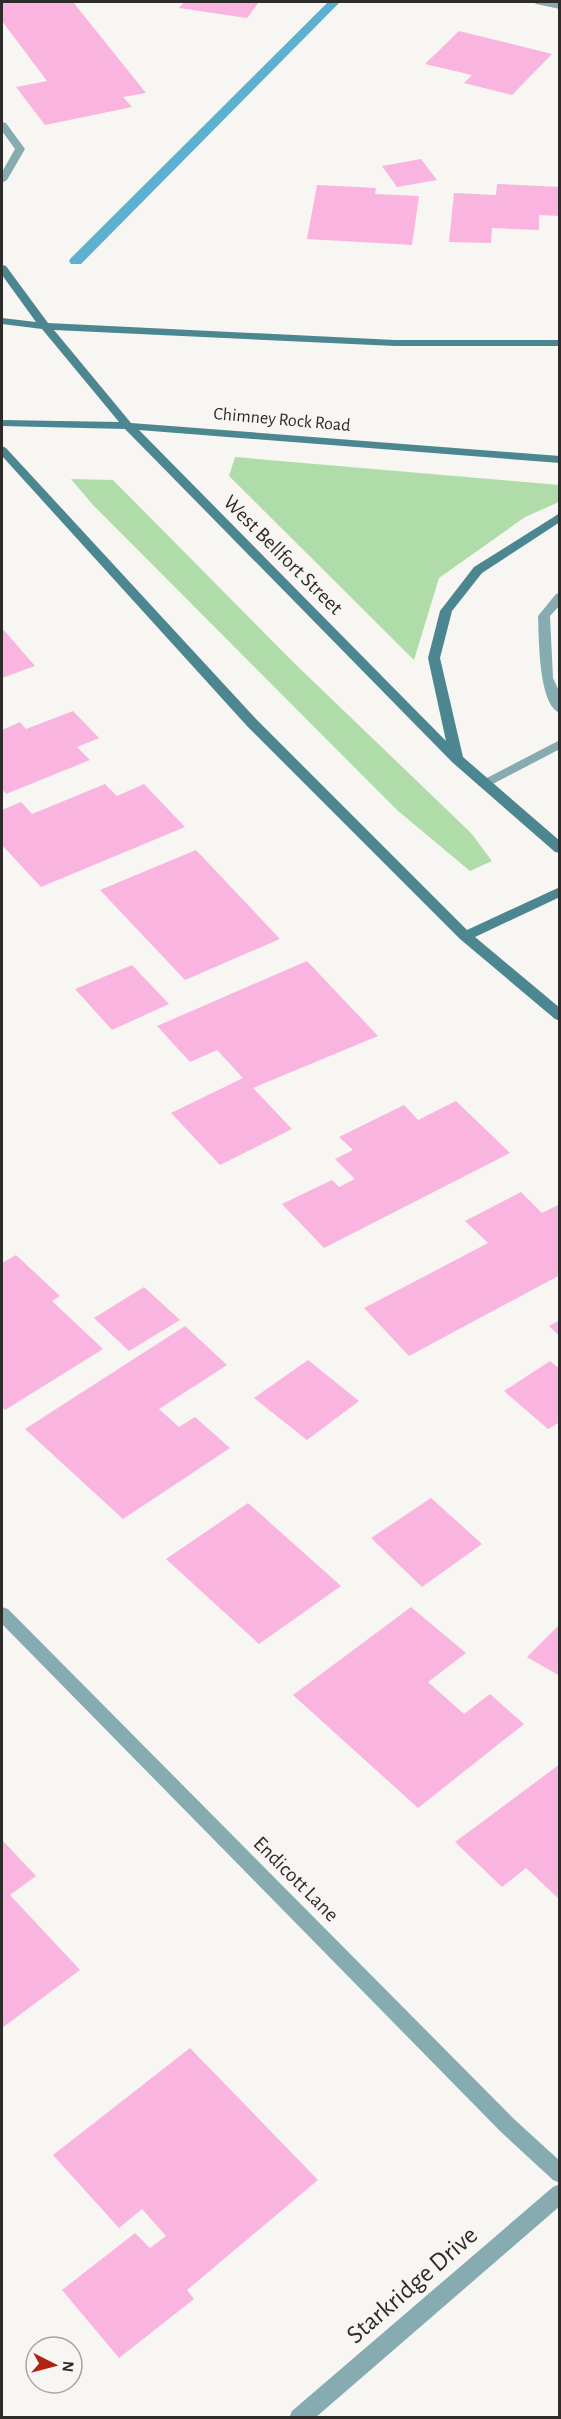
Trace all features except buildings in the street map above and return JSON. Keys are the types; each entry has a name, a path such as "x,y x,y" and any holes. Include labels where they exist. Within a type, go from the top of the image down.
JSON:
{"main road":[{"name":"West Bellfort Street","path":"2,267 45,326 128,426 457,759 560,849"},
{"path":"2,321 45,326 395,343 560,343"},
{"name":"Chimney Rock Road","path":"2,423 128,426 560,460"},
{"path":"2,450 225,695 465,936 560,1016"},
{"path":"457,759 434,658 446,611 478,570 560,516"},
{"path":"465,936 560,891"}],"street":[{"path":"539,2 560,6"},
{"path":"2,125 20,149 2,180"},
{"path":"560,597 544,616 547,678 560,709"},
{"path":"484,783 560,744"},
{"name":"Endicott Lane","path":"2,1614 508,2126 560,2174"},
{"name":"Starkridge Drive","path":"299,2418 560,2193"}],"green space":[{"path":"235,457 559,485 559,502 525,517 439,578 414,660 229,476"},
{"path":"71,479 113,480 291,660 471,833 492,861 470,871 397,810 93,505"}],"waterway":[{"path":"76,261 334,2"}]}
